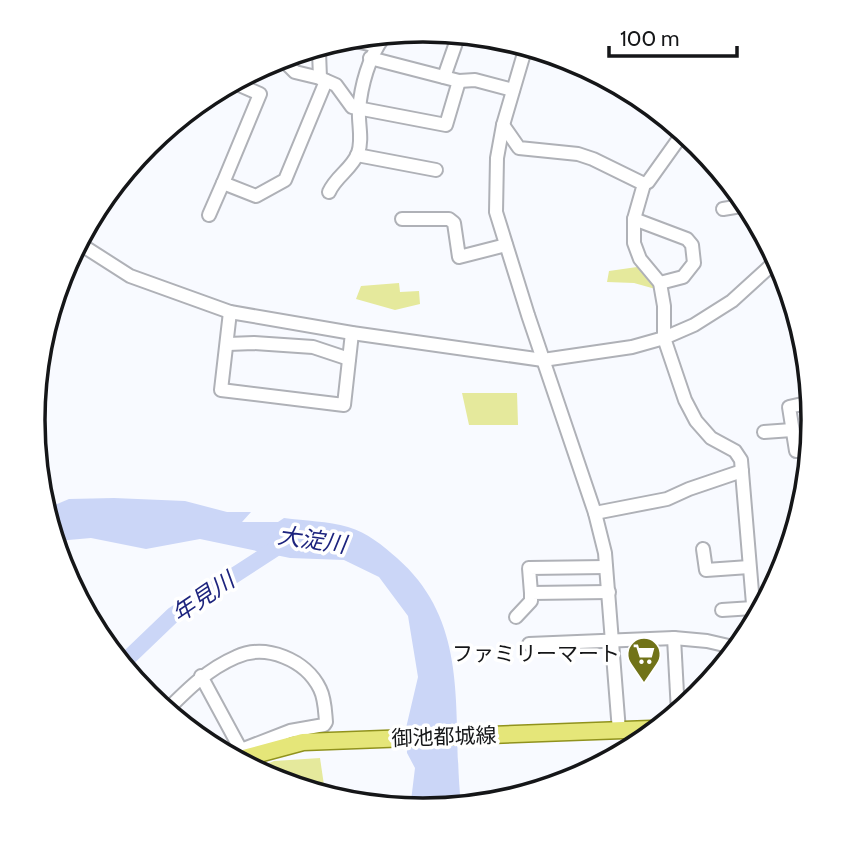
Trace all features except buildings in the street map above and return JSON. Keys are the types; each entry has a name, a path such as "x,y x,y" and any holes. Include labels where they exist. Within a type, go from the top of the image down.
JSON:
{"main road":[{"name":"御池都城線","path":"243,753 303,742 642,730"}],"street":[{"path":"444,77 456,44"},
{"path":"329,192 334,181 348,169 357,155 361,140 359,109 370,58 378,45"},
{"path":"523,56 503,125 497,158 495,195 498,220 542,360 596,513 609,592 619,731"},
{"path":"223,183 256,196 285,180 323,80 320,57"},
{"path":"370,58 459,81 475,80 513,90"},
{"path":"290,67 295,72 337,85 352,107 446,125 459,81"},
{"path":"209,215 260,94 245,87"},
{"path":"503,125 519,148 578,154 644,184"},
{"path":"678,140 644,184 634,219 634,243 640,259 660,283 664,306 664,338 685,400 696,421 711,438 735,451 741,460 753,606"},
{"path":"357,155 436,170"},
{"path":"723,209 736,207"},
{"path":"402,219 449,219 454,223 459,257 506,245"},
{"path":"634,219 687,239 692,245 694,263 683,278 660,283"},
{"path":"87,248 130,276 230,312 352,334 542,360 632,347 664,338 694,324 732,300 769,267"},
{"path":"230,312 221,390 344,405 352,334"},
{"path":"228,344 254,342 313,347 349,359"},
{"path":"801,404 789,407 796,451 801,450"},
{"path":"764,432 792,430"},
{"path":"596,513 667,499 742,471"},
{"path":"703,549 706,570 749,566"},
{"path":"516,617 531,601 529,568 606,567"},
{"path":"531,593 609,592"},
{"path":"722,610 750,612"},
{"path":"674,638 677,702"},
{"path":"529,644 674,638 728,646"},
{"path":"173,704 201,676 238,656 258,652 277,654 296,663 310,674 321,691 325,709 324,725 290,731 242,752"},
{"path":"201,676 236,749"}],"green space":[{"path":"637,267 653,278 659,290 634,283 607,282 609,271"},
{"path":"399,283 400,292 419,291 420,304 395,310 356,299 361,286"},
{"path":"462,393 517,393 518,425 469,425"},
{"path":"320,758 324,785 266,764 274,761"}],"water":[{"name":"大淀川","path":"69,499 185,501 227,512 251,512 242,522 278,522 284,518 340,525 380,544 421,584 438,612 448,642 454,673 460,797 411,798 415,768 407,753 406,728 418,677 408,616 379,577 344,560 290,558 200,539 146,549 91,538 65,540 55,505"}],"waterway":[{"name":"年見川","path":"129,658 173,615 284,543"}],"place":[{"name":"ファミリーマート","path":"644,684"}]}
